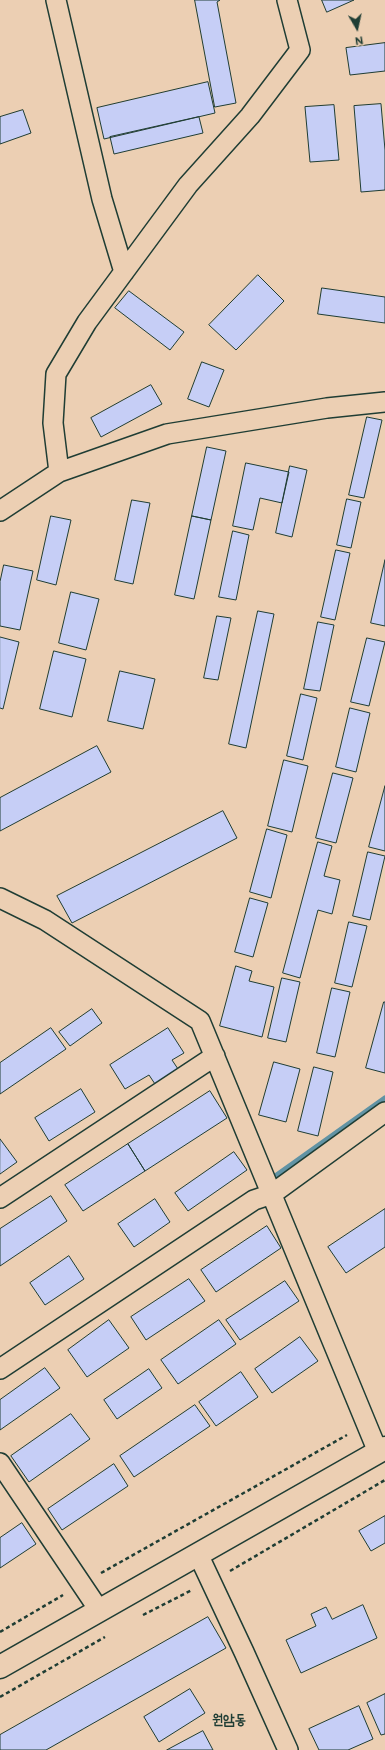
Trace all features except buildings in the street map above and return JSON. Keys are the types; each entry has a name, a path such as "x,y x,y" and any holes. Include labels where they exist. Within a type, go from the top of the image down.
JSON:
{"main road":[{"path":"0,1667 382,1450"}],"street":[{"path":"56,0 102,199 124,272"},
{"path":"59,472 53,423 56,374 87,322 188,185 250,116 300,50 287,0"},
{"path":"0,511 59,472 167,434 327,408 385,402"},
{"path":"0,898 45,920 200,1021 366,1424 382,1450"},
{"path":"0,1198 215,1056"},
{"path":"0,1369 254,1200 272,1194 385,1112"},
{"path":"0,1463 99,1610"},
{"path":"198,1554 288,1750"}],"path":[{"path":"0,1632 82,1584 366,1424"}],"waterway":[{"path":"267,1183 385,1099"}],"district":[{"name":"원암동","path":"229,1720"}]}
